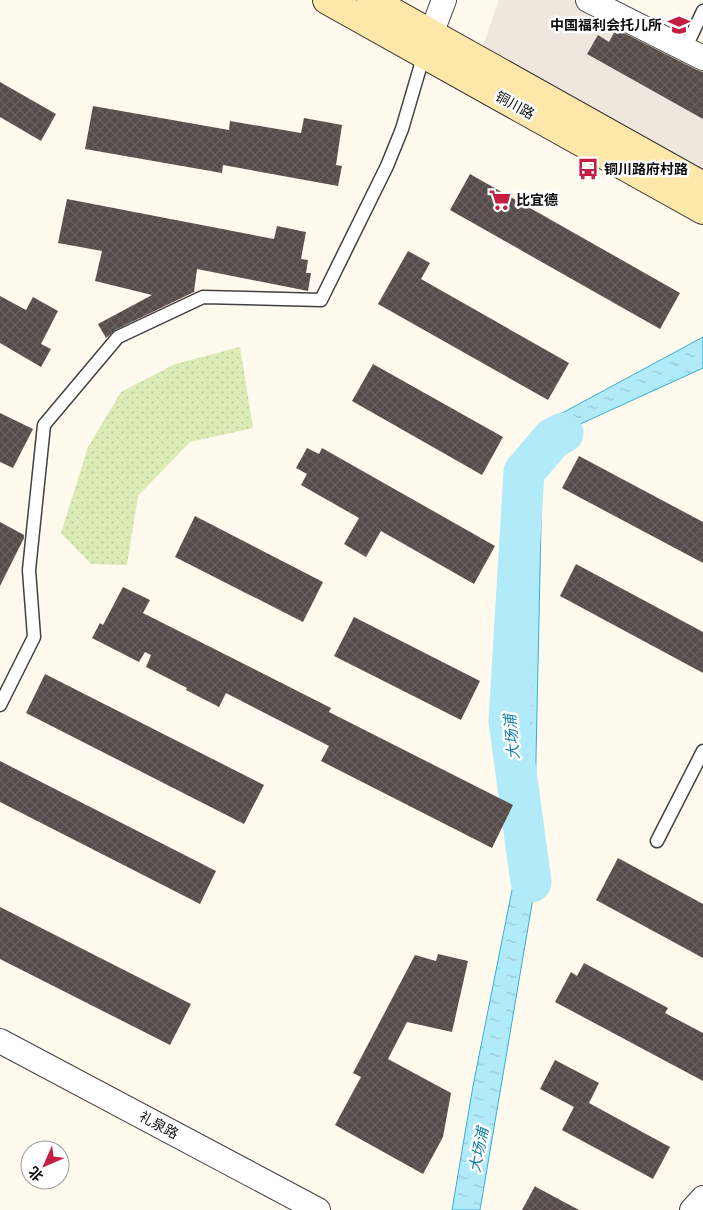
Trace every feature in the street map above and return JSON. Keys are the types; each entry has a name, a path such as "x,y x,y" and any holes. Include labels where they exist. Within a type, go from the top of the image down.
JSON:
{"main road":[{"name":"铜川路","path":"327,0 428,44 703,186"},
{"name":"铜川路","path":"371,0 428,44 703,210"}],"street":[{"path":"428,44 444,0"},
{"path":"588,0 694,54"},
{"name":"礼泉路","path":"0,1041 318,1210"},
{"path":"692,1210 703,1198"}],"lane":[{"path":"694,54 703,11"},
{"path":"0,705 34,636 29,570 44,425 118,337 204,297 321,300 387,166 402,129 428,44"},
{"path":"657,841 703,751"}],"green space":[{"path":"240,347 253,428 190,442 138,496 127,565 91,564 61,533 88,447 121,392 175,364"}],"shaded area":[{"path":"499,0 588,0 703,58 703,186 478,60"}],"water":[{"path":"703,337 703,368 565,431 542,479 533,898 480,1210 452,1210 473,1086 524,830 509,721 524,472 553,418"}],"building":[{"path":"616,29 703,72 703,119 587,54 598,35 609,42"},
{"path":"0,82 56,114 41,141 0,117"},
{"path":"93,106 229,130 230,121 301,133 304,118 342,125 336,165 342,166 338,186 223,165 222,173 85,149"},
{"path":"470,174 680,293 660,329 450,210"},
{"path":"67,199 274,239 277,226 306,232 301,259 308,260 306,273 311,273 308,291 197,269 194,292 115,330 106,338 98,324 152,295 95,281 102,251 58,243"},
{"path":"408,251 430,263 421,279 569,363 548,400 378,304"},
{"path":"0,296 26,310 33,297 58,311 41,344 51,349 41,367 0,343"},
{"path":"373,364 503,437 482,475 352,401"},
{"path":"0,413 33,429 13,468 0,462"},
{"path":"307,448 319,454 322,448 495,546 474,584 381,531 366,557 344,544 359,518 301,485 307,474 296,468"},
{"path":"579,456 703,522 703,563 562,488"},
{"path":"195,516 323,582 303,622 175,557"},
{"path":"0,522 24,535 24,538 0,586"},
{"path":"576,564 703,632 703,673 560,596"},
{"path":"123,587 150,600 143,613 331,708 329,712 513,805 492,848 321,761 329,746 226,693 219,707 146,667 151,655 145,652 139,662 92,638 100,623 103,625"},
{"path":"354,617 480,681 461,720 334,656"},
{"path":"45,674 264,785 244,824 26,713"},
{"path":"0,761 216,871 200,904 0,802"},
{"path":"618,858 703,904 703,958 596,900"},
{"path":"0,907 191,1004 170,1045 0,959"},
{"path":"438,954 468,961 452,1032 407,1022 388,1059 451,1093 443,1137 423,1174 335,1125 361,1077 353,1073 415,955 436,961"},
{"path":"584,963 668,1008 665,1013 703,1033 703,1081 555,1002 571,972 577,976"},
{"path":"555,1060 599,1083 589,1103 670,1147 653,1179 562,1130 574,1107 540,1089"},
{"path":"536,1187 579,1210 522,1210"}],"waterway":[{"name":"大场浦","path":"531,882 509,721 524,472 553,438 563,433"}],"place":[{"name":"中国福利会托儿所","path":"679,25"},
{"name":"铜川路府村路","path":"588,169"},
{"name":"比宜德","path":"500,200"}]}
